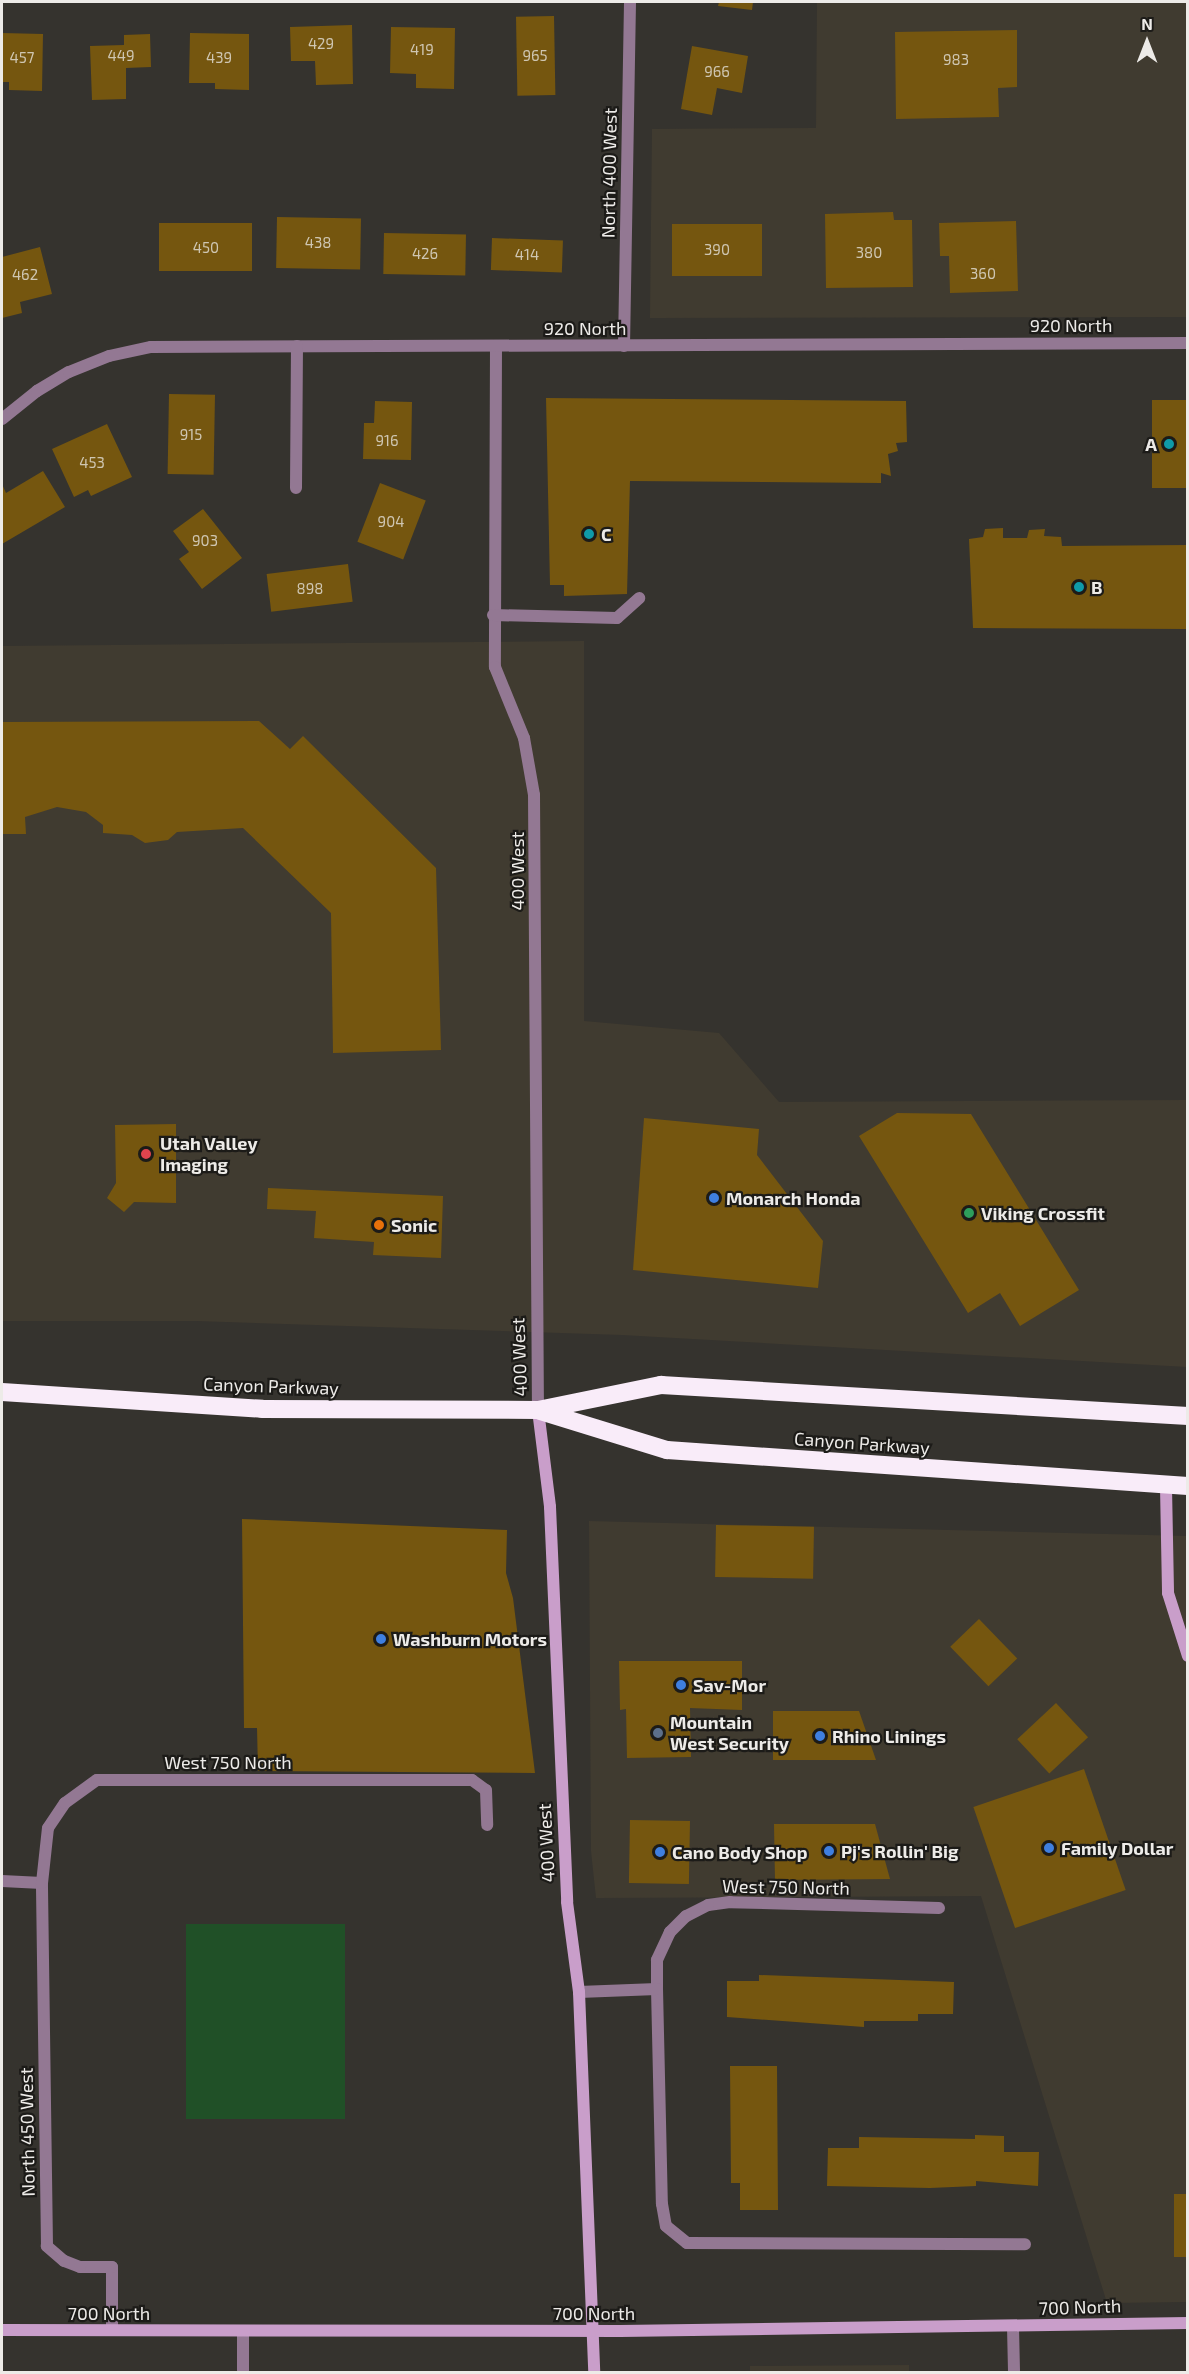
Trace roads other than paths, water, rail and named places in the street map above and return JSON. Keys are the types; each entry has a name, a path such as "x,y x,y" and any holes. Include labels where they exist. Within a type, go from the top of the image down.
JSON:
{"highway":[{"name":"Canyon Parkway","path":"2,1392 262,1409 538,1410 661,1385 1188,1416"},
{"name":"Canyon Parkway","path":"538,1410 667,1450 1166,1487 1188,1486"}],"street":[{"name":"North 400 West","path":"624,346 630,2"},
{"name":"920 North","path":"2,419 45,386 109,357 151,347 1188,343"},
{"name":"400 West","path":"496,345 493,615 495,667 524,738 534,795 538,1410 550,1507 567,1902 579,1992 594,2373"},
{"path":"296,488 297,346"},
{"path":"493,615 617,618 639,598"},
{"path":"1166,1487 1168,1593 1188,1656"},
{"name":"West 750 North","path":"42,1883 48,1828 64,1803 97,1780 471,1780 486,1790 487,1825"},
{"path":"2,1881 42,1883"},
{"name":"North 450 West","path":"42,1883 47,2246 64,2261 80,2267 111,2267 112,2330"},
{"name":"West 750 North","path":"939,1908 730,1902 708,1905 686,1916 670,1932 657,1960 662,2204 666,2226 676,2237 687,2243 1025,2244"},
{"path":"579,1992 657,1989"},
{"name":"700 North","path":"2,2330 594,2331 1188,2323"},
{"path":"1013,2327 1014,2373"},
{"path":"243,2332 243,2373"}],"place":[{"name":"A","path":"1169,444"},
{"name":"C","path":"589,534"},
{"name":"B","path":"1079,587"},
{"name":"Utah Valley Imaging","path":"146,1154"},
{"name":"Monarch Honda","path":"714,1198"},
{"name":"Viking Crossfit","path":"969,1213"},
{"name":"Sonic","path":"379,1225"},
{"name":"Washburn Motors","path":"381,1639"},
{"name":"Sav-Mor","path":"681,1685"},
{"name":"Mountain West Security","path":"658,1733"},
{"name":"Rhino Linings","path":"820,1736"},
{"name":"Family Dollar","path":"1049,1848"},
{"name":"Pj's Rollin' Big","path":"829,1851"},
{"name":"Cano Body Shop","path":"660,1852"}]}
